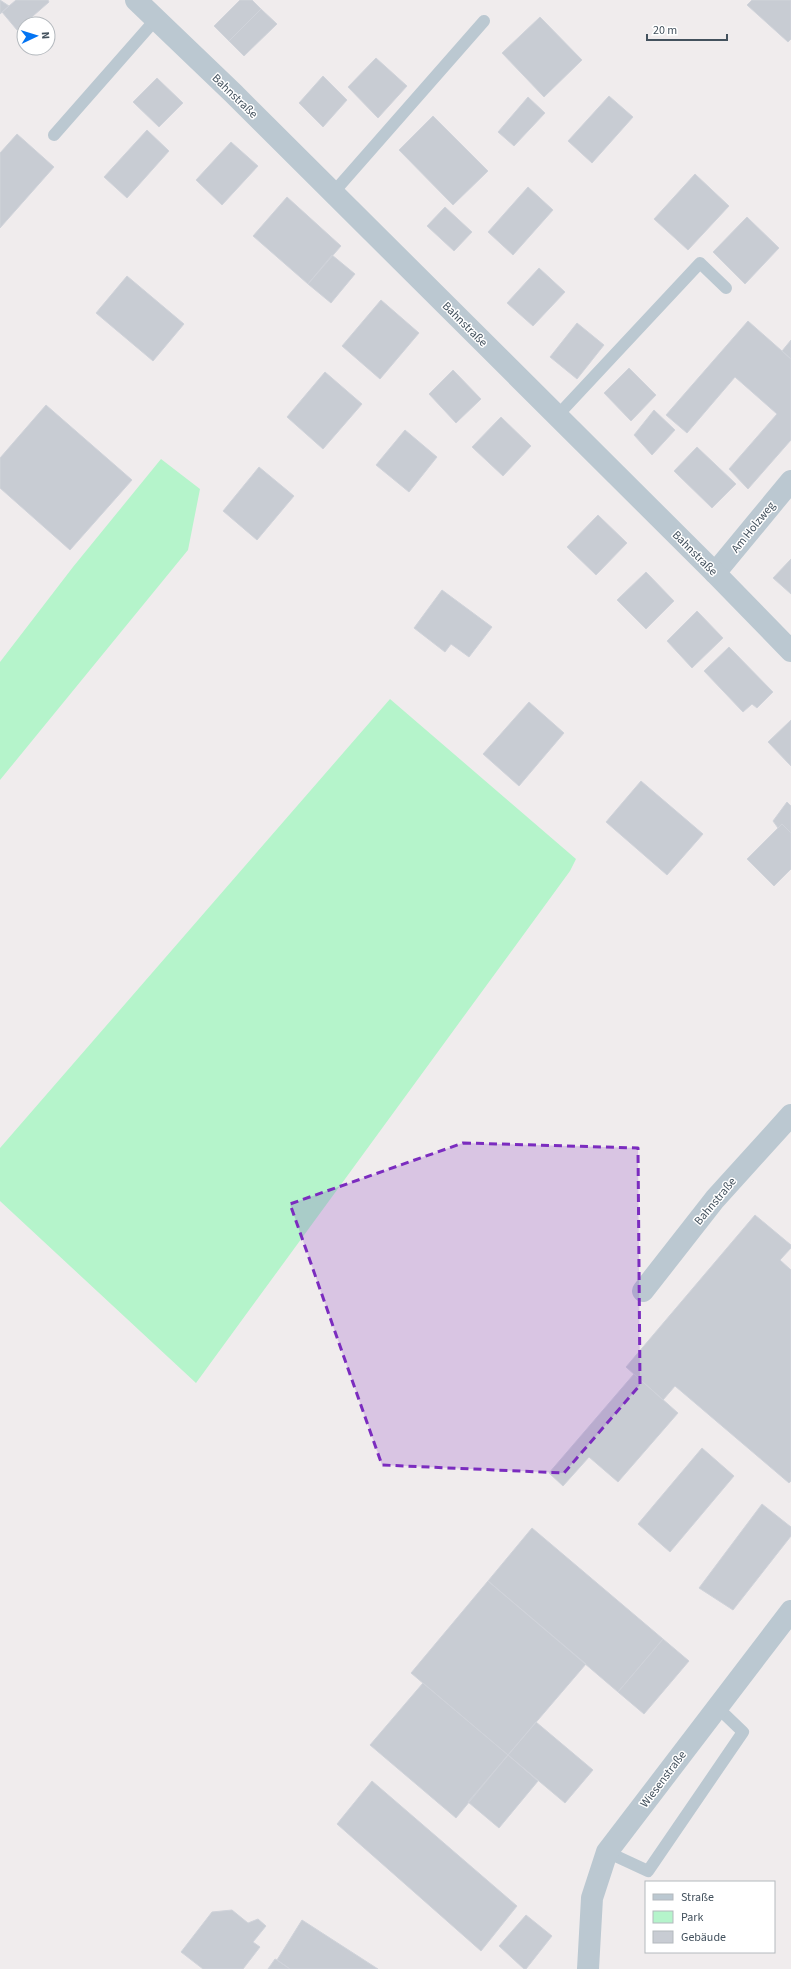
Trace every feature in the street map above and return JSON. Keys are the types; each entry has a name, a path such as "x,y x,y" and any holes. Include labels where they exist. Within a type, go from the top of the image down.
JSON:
{"street":[{"name":"Bahnstraße","path":"136,0 333,193 715,573 791,651"},
{"name":"Am Holzweg","path":"715,573 791,481"},
{"name":"Bahnstraße","path":"643,1291 715,1199 791,1115"},
{"name":"Wiesenstraße","path":"588,1969 592,1898 607,1852 791,1611"}],"lane":[{"path":"54,135 156,19"},
{"path":"333,193 484,21"},
{"path":"556,416 700,263 726,288"},
{"path":"607,1852 648,1870 743,1732 717,1707"}],"highlighted area":[{"path":"463,1143 638,1148 640,1385 564,1473 382,1465 290,1204"}],"green space":[{"path":"161,459 200,489 188,550 0,780 0,662 73,567"},
{"path":"390,699 576,859 570,871 196,1383 0,1201 0,1148"}],"building":[{"path":"0,0 9,6 0,14"},
{"path":"16,0 48,0 49,2 33,16 16,16 16,29 2,12"},
{"path":"240,0 252,0 261,9 229,41 214,26"},
{"path":"752,0 791,0 791,39 788,42 747,5"},
{"path":"261,9 277,24 244,56 229,41"},
{"path":"540,17 582,60 544,97 502,53"},
{"path":"376,58 407,86 378,118 348,87"},
{"path":"323,76 347,100 323,127 299,103"},
{"path":"157,78 183,103 159,127 133,102"},
{"path":"609,96 633,117 592,163 568,141"},
{"path":"528,97 545,113 514,146 498,132"},
{"path":"433,116 488,171 453,205 399,150"},
{"path":"147,130 169,151 127,198 104,177"},
{"path":"17,134 54,167 0,228 0,153"},
{"path":"231,142 258,166 222,205 196,180"},
{"path":"695,174 729,206 688,250 654,219"},
{"path":"528,187 553,210 513,255 488,232"},
{"path":"287,197 341,246 308,284 253,236"},
{"path":"445,207 472,232 454,251 427,226"},
{"path":"747,217 779,248 745,284 713,252"},
{"path":"332,255 355,274 331,303 308,284"},
{"path":"539,268 565,292 533,326 507,303"},
{"path":"127,276 184,324 153,361 96,313"},
{"path":"381,300 419,333 380,379 342,346"},
{"path":"748,321 791,359 791,440 748,489 729,469 777,414 735,377 687,433 666,415"},
{"path":"577,323 604,345 577,379 550,357"},
{"path":"791,340 791,359 782,351"},
{"path":"629,368 656,395 631,421 604,393"},
{"path":"453,370 481,399 456,423 429,394"},
{"path":"325,372 362,404 323,449 287,417"},
{"path":"46,405 132,480 70,550 0,488 0,458"},
{"path":"654,410 675,430 652,455 634,435"},
{"path":"501,417 531,446 503,476 472,447"},
{"path":"405,430 437,457 409,492 376,465"},
{"path":"697,447 736,484 712,508 674,471"},
{"path":"259,467 294,496 257,540 223,511"},
{"path":"598,515 627,543 596,575 567,547"},
{"path":"791,559 791,594 773,578"},
{"path":"646,572 674,601 646,629 617,600"},
{"path":"442,590 492,627 469,657 451,644 445,652 414,628"},
{"path":"697,611 723,638 692,668 667,641"},
{"path":"729,647 773,692 757,708 752,704 743,712 704,671"},
{"path":"529,702 564,733 519,786 483,754"},
{"path":"791,720 791,766 768,742"},
{"path":"641,781 703,834 667,875 606,822"},
{"path":"787,802 791,806 791,833 782,824 778,828 773,821"},
{"path":"782,824 791,833 791,869 774,886 747,859"},
{"path":"755,1215 791,1245 791,1248 780,1260 791,1270 791,1481 789,1483 675,1386 663,1400 626,1367"},
{"path":"634,1374 678,1413 618,1482 589,1457 563,1486 549,1473"},
{"path":"702,1448 734,1476 670,1552 638,1524"},
{"path":"762,1504 791,1527 791,1536 733,1610 699,1588"},
{"path":"532,1528 663,1639 618,1692 488,1581"},
{"path":"488,1581 586,1664 508,1755 411,1673"},
{"path":"663,1639 689,1661 644,1714 618,1692"},
{"path":"423,1683 508,1755 456,1818 370,1745"},
{"path":"536,1722 593,1770 565,1803 508,1755"},
{"path":"508,1755 538,1781 499,1828 468,1802"},
{"path":"372,1781 517,1906 481,1951 337,1824"},
{"path":"232,1910 248,1923 258,1919 266,1926 253,1942 260,1947 243,1969 203,1969 181,1952 212,1912"},
{"path":"526,1915 552,1936 526,1969 524,1969 499,1946"},
{"path":"302,1920 378,1969 290,1969 277,1960"},
{"path":"275,1959 277,1960 290,1969 268,1969"}]}
